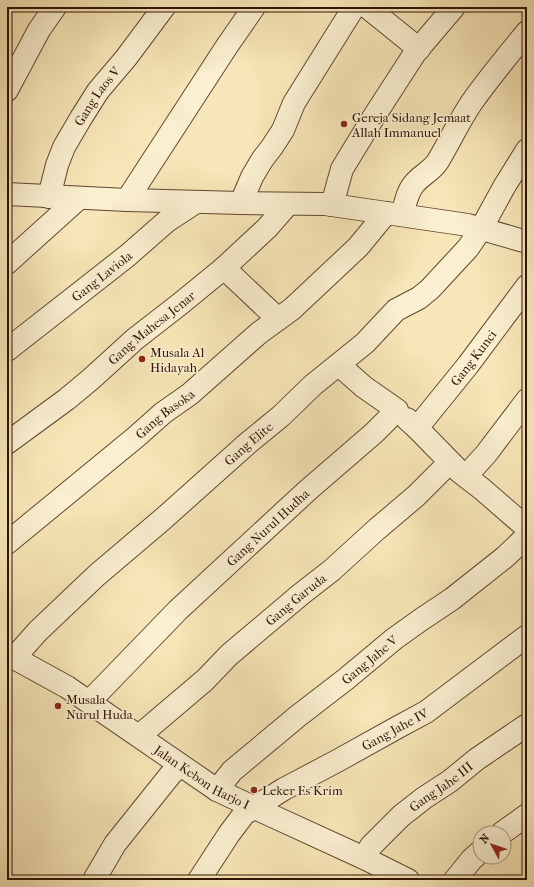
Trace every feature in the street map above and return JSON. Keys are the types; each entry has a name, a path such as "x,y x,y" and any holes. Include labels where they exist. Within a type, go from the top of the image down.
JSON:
{"street":[{"path":"7,90 39,30 55,7"},
{"name":"Gang Laos V","path":"49,196 64,147 81,118 98,91 126,58 164,7"},
{"path":"127,200 254,7"},
{"path":"241,203 252,177 283,130 294,103 354,7"},
{"path":"367,7 419,49"},
{"path":"332,205 342,169 373,118 419,49 454,7"},
{"path":"394,214 409,194 412,186 436,165 472,102 527,32"},
{"name":"Gang Elite","path":"10,656 97,575 281,416 313,385 365,343 396,310 419,298 430,289 468,248 481,229 504,187 527,150"},
{"path":"7,194 127,200 325,204 468,225 527,242"},
{"path":"7,263 78,198"},
{"name":"Gang Laviola","path":"7,350 127,256 167,221 196,202"},
{"name":"Gang Mahesa Jenar","path":"7,443 92,379 135,339 224,268 267,228 288,204"},
{"name":"Gang Basoka","path":"7,543 131,442 163,413 190,394 259,333 292,309 394,214"},
{"path":"224,268 278,319"},
{"name":"Gang Kunci","path":"417,428 468,365 527,286"},
{"path":"339,365 364,387 397,410 458,469 527,528"},
{"name":"Gang Garuda","path":"139,736 205,680 229,655 300,594 332,570 416,496 458,469 486,454 527,400"},
{"name":"Gang Nurul Hudha","path":"89,702 178,610 308,490 374,433 397,410"},
{"name":"Gang Jahe V","path":"217,790 232,771 298,716 394,640 452,599 505,557 527,536"},
{"name":"Gang Jahe IV","path":"199,880 244,814 284,790 426,712 527,636"},
{"name":"Jalan Kebon Harjo I","path":"10,656 67,687 217,790 408,880"},
{"name":"Gang Jahe III","path":"364,858 371,846 400,816 450,781 477,759 527,725"},
{"path":"94,880 115,844 171,774 180,765"},
{"path":"512,826 527,816"},
{"path":"455,880 472,859"}],"place":[{"name":"Gereja Sidang Jemaat Allah Immanuel","path":"344,124"},
{"name":"Musala Al Hidayah","path":"142,359"},
{"name":"Musala Nurul Huda","path":"58,706"},
{"name":"Leker Es Krim","path":"254,790"}]}
